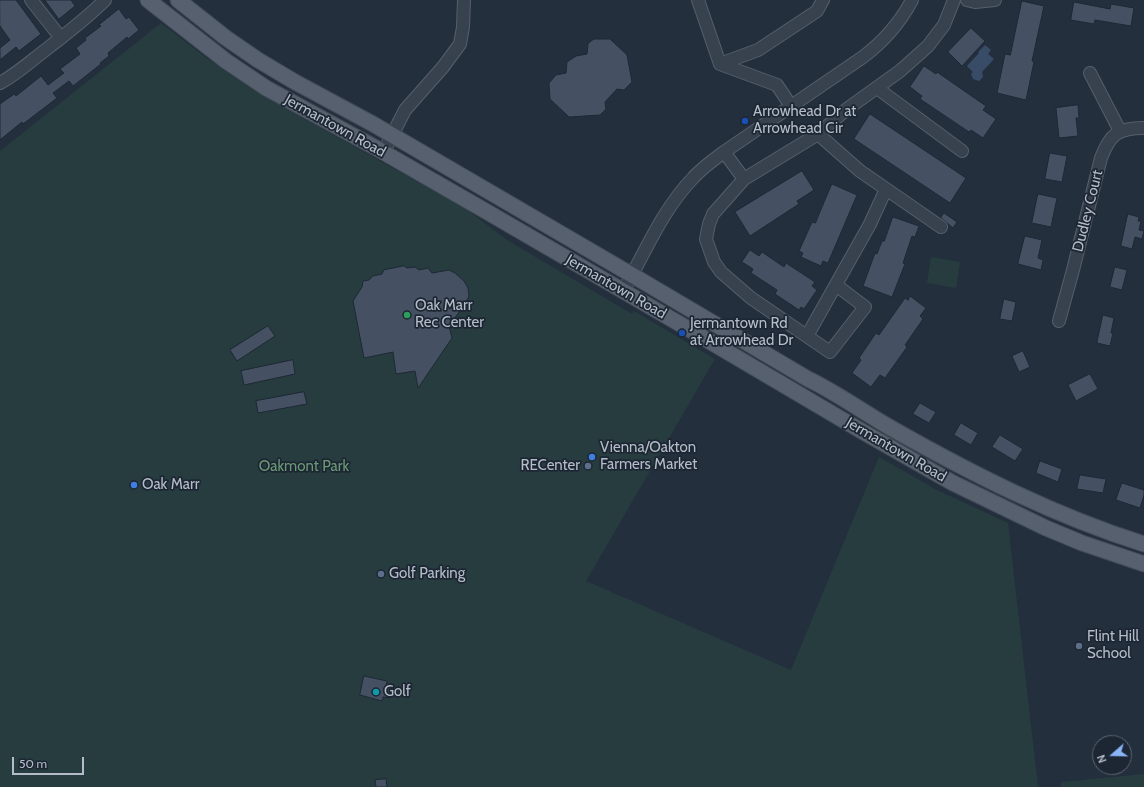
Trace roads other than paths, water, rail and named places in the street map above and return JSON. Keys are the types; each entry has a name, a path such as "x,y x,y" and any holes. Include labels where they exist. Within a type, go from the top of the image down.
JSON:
{"main road":[{"name":"Jermantown Road","path":"148,0 226,61 266,88 383,153 623,291 953,484 1046,528 1144,564"},
{"name":"Jermantown Road","path":"178,0 226,38 258,60 632,275 808,379 827,388 890,427 981,478 1093,527 1144,544"}],"street":[{"path":"31,0 60,38"},
{"path":"0,83 24,67 92,13 105,0"},
{"path":"383,153 405,110 443,67 460,44 463,27 464,0"},
{"path":"698,0 720,64"},
{"path":"720,64 758,50 817,11 823,0"},
{"path":"623,291 667,212 680,192 704,167 864,57 889,34 902,18 912,0"},
{"path":"836,285 865,307 830,352 751,298 721,272 714,262 706,239 713,214 744,179 818,134 847,109 900,71 928,46 944,25 954,0"},
{"path":"967,0 975,2 995,0"},
{"path":"720,64 777,85 791,106"},
{"path":"1090,73 1120,132 1130,128 1144,128"},
{"path":"877,88 962,151"},
{"name":"Dudley Court","path":"1059,321 1101,158 1111,139 1120,132"},
{"path":"818,134 860,171 941,227"},
{"path":"724,152 744,179"},
{"path":"807,336 870,224 886,189"}],"water":[{"path":"985,45 991,50 988,54 994,59 982,72 983,77 979,81 973,79 971,74 973,72 967,66"}],"place":[{"name":"Arrowhead Dr at Arrowhead Cir","path":"745,121"},
{"name":"Oak Marr Rec Center","path":"407,315"},
{"name":"Jermantown Rd at Arrowhead Dr","path":"682,333"},
{"name":"Vienna/Oakton Farmers Market","path":"592,457"},
{"name":"RECenter","path":"588,466"},
{"name":"Oak Marr","path":"134,485"},
{"name":"Golf Parking","path":"381,574"},
{"name":"Flint Hill School","path":"1079,646"},
{"name":"Golf","path":"376,692"}],"park label":[{"name":"Oakmont Park","path":"304,467"}]}
